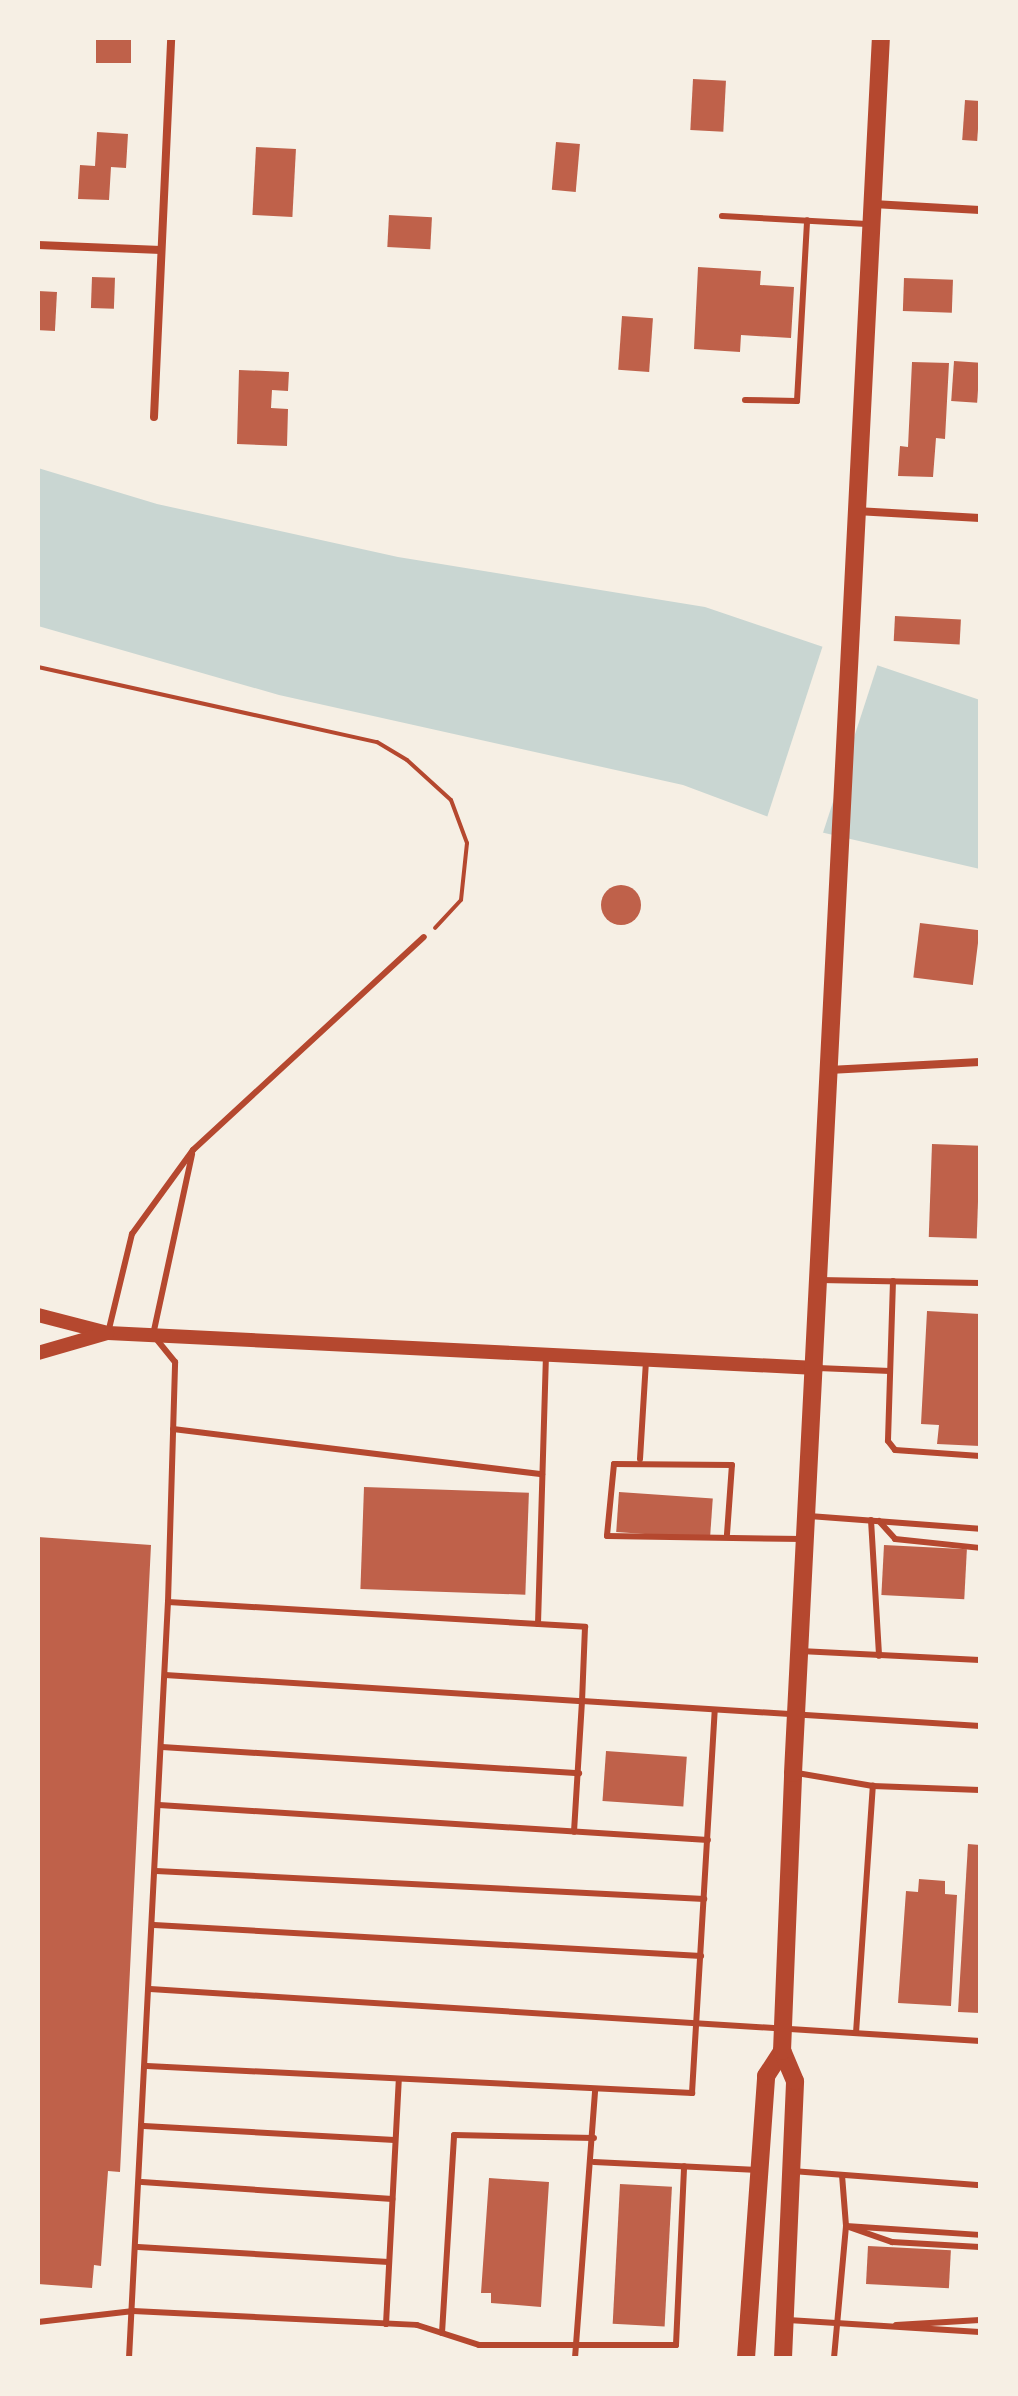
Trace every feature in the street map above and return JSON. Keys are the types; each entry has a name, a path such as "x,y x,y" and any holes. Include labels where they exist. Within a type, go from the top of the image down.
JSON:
{"main road":[{"path":"783,2358 795,2081 782,2051 793,1773 809,1516 827,1070 852,642 855,511 881,38"},
{"path":"746,2358 766,2076 782,2051"}],"street":[{"path":"154,417 171,38"},
{"path":"872,204 980,210"},
{"path":"38,245 161,250"},
{"path":"855,511 980,518"},
{"path":"827,1070 980,1062"},
{"path":"38,1315 108,1333 816,1368"},
{"path":"38,1353 108,1333"}],"lane":[{"path":"722,216 871,224"},
{"path":"745,400 797,401 807,220"},
{"path":"108,1333 132,1234 193,1150 424,937"},
{"path":"129,2358 142,2182 154,1925 175,1362 153,1335 193,1150"},
{"path":"820,1280 980,1283"},
{"path":"893,1281 888,1441 895,1450 980,1456"},
{"path":"538,1624 546,1354"},
{"path":"640,1459 646,1360"},
{"path":"816,1368 890,1371"},
{"path":"173,1429 542,1474"},
{"path":"727,1534 732,1465 640,1459 614,1464 607,1536 710,1542 727,1534 807,1539"},
{"path":"809,1516 980,1529"},
{"path":"875,1521 895,1539 980,1548"},
{"path":"875,1521 879,1656"},
{"path":"168,1602 585,1627 574,1832"},
{"path":"800,1651 980,1660"},
{"path":"165,1675 582,1701 796,1719 980,1726"},
{"path":"147,2066 692,2093 715,1711"},
{"path":"162,1747 579,1773"},
{"path":"793,1773 873,1786 980,1790"},
{"path":"856,2033 873,1786"},
{"path":"159,1805 708,1840"},
{"path":"156,1871 704,1899"},
{"path":"154,1925 701,1956"},
{"path":"150,1989 980,2041"},
{"path":"386,2324 399,2080"},
{"path":"575,2358 594,2162 595,2090"},
{"path":"144,2126 395,2140"},
{"path":"442,2333 454,2135 594,2138"},
{"path":"594,2162 758,2170"},
{"path":"38,2322 133,2311 386,2324 442,2333 479,2345 676,2345 684,2166"},
{"path":"791,2171 980,2185"},
{"path":"834,2358 846,2226 842,2175"},
{"path":"142,2182 392,2199"},
{"path":"846,2226 980,2235"},
{"path":"846,2226 892,2242 980,2247"},
{"path":"138,2247 389,2262"},
{"path":"888,2327 916,2318 980,2320"},
{"path":"784,2320 980,2332"}],"path":[{"path":"38,667 377,742 407,760 451,800 469,863 461,900 424,937"}],"shaded area":[{"path":"38,468 157,504 398,557 705,607 980,700 980,869 790,825 683,785 279,695 38,626"}],"pier":[{"path":"824,642 879,660 820,842 765,824"}],"building":[{"path":"96,38 131,38 131,63 96,63"},
{"path":"693,79 726,81 723,132 690,130"},
{"path":"965,100 980,101 977,141 962,140"},
{"path":"97,132 128,134 126,168 111,167 109,200 78,199 80,165 95,166"},
{"path":"556,142 580,144 576,192 552,190"},
{"path":"256,147 296,149 292,217 252,215"},
{"path":"389,215 432,217 430,249 387,247"},
{"path":"698,267 761,271 760,285 794,287 791,338 741,335 740,352 694,349"},
{"path":"92,277 115,278 114,309 91,308"},
{"path":"904,278 953,280 952,313 903,311"},
{"path":"38,291 57,292 55,331 38,330"},
{"path":"622,316 653,318 649,372 618,370"},
{"path":"954,361 980,363 977,403 951,401"},
{"path":"912,362 949,363 945,439 936,438 933,477 898,476 900,446 908,447"},
{"path":"239,370 289,372 288,391 272,390 271,408 288,409 287,446 237,444"},
{"path":"895,616 961,619 960,644 894,641"},
{"path":"621,885 635,891 641,905 635,919 621,925 607,919 601,905 607,891"},
{"path":"920,923 980,930 973,985 913,978"},
{"path":"932,1144 980,1146 977,1239 929,1237"},
{"path":"927,1311 980,1314 980,1446 937,1444 939,1425 921,1424"},
{"path":"364,1487 529,1493 525,1595 360,1589"},
{"path":"619,1492 713,1499 710,1538 616,1532"},
{"path":"38,1537 151,1545 120,2172 108,2171 101,2266 94,2265 92,2288 38,2284"},
{"path":"884,1545 967,1549 964,1599 881,1595"},
{"path":"606,1751 687,1757 683,1807 603,1801"},
{"path":"968,1844 980,1845 980,2013 958,2012"},
{"path":"919,1879 945,1881 945,1894 957,1895 951,2006 898,2003 906,1891 918,1892"},
{"path":"489,2178 549,2182 541,2307 491,2303 491,2293 481,2293"},
{"path":"620,2184 672,2187 665,2327 613,2324"},
{"path":"868,2246 951,2250 949,2288 866,2284"}]}
